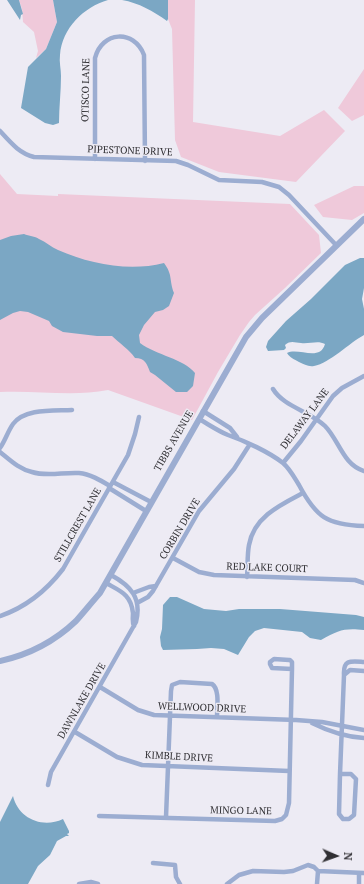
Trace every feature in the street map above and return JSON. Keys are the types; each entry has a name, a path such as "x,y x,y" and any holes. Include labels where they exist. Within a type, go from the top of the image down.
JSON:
{"street":[{"name":"OTISCO LANE","path":"95,159 95,58 97,50 104,42 111,38 120,37 128,38 135,42 141,48 144,55 146,161"},
{"name":"PIPESTONE DRIVE","path":"0,131 18,150 28,156 41,158 176,161 219,180 262,182 273,185 284,191 336,245"},
{"name":"TIBBS AVENUE","path":"0,661 33,650 57,636 77,620 100,593 198,419 251,329 364,219"},
{"name":"DELAWAY LANE","path":"283,463 301,441 336,392 364,376"},
{"path":"273,389 281,398 316,418 332,433 350,463 356,468 364,471"},
{"path":"0,448 13,424 22,416 34,412 72,410"},
{"path":"203,411 230,428 237,437"},
{"name":"STILLCREST LANE","path":"0,616 18,609 32,600 56,579 66,564 131,448 139,417"},
{"path":"198,419 228,435 237,437 283,463 292,473 313,508 325,518 344,525 364,526"},
{"name":"CORBIN DRIVE","path":"136,601 148,597 156,586 199,512 234,469 250,444"},
{"path":"0,452 16,465 30,472 47,474 83,474 152,502"},
{"path":"111,485 146,511"},
{"path":"247,577 249,545 251,536 256,526 273,509 303,493"},
{"name":"RED LAKE COURT","path":"173,558 206,574 247,577 354,580 364,583"},
{"path":"111,574 124,582 133,593 136,601 130,602"},
{"path":"106,583 124,592 130,602 134,626"},
{"path":"133,593 156,586"},
{"name":"DAWNLAKE DRIVE","path":"48,785 51,772 134,626 138,615 136,601"},
{"path":"274,660 290,660 292,663 292,669 272,668 270,662 274,660"},
{"path":"340,774 351,774 356,779 354,815 349,819 343,819 339,814 340,774 344,668 347,663 352,661 364,662"},
{"name":"MINGO LANE","path":"99,816 275,821 282,819 286,814 289,796 292,669"},
{"path":"344,675 350,670 364,671"},
{"path":"166,818 172,685 180,682 214,685 216,690 216,717"},
{"name":"WELLWOOD DRIVE","path":"100,687 142,712 154,715 322,722 364,730"},
{"name":"WELLWOOD DRIVE","path":"311,722 342,734 364,738"},
{"name":"KIMBLE DRIVE","path":"75,732 124,760 147,765 289,771"},
{"path":"153,863 175,865 176,877 180,884"},
{"path":"227,884 240,875 253,871 284,872 293,871 308,865 314,866 318,872 317,884"},
{"path":"318,872 362,873 359,884"},
{"path":"79,884 91,882 98,884"}],"shaded area":[{"path":"19,0 53,0 57,22 46,49 36,58 38,51 34,32 23,22 22,9"},
{"path":"167,0 195,0 193,122 280,136 324,110 345,131 296,182 219,172 181,157 175,140 172,29 168,19"},
{"path":"364,69 364,115 352,121 338,108"},
{"path":"0,174 17,194 58,196 58,194 290,204 319,235 321,253 249,322 218,372 192,420 108,390 81,393 0,392"},
{"path":"354,186 364,186 364,213 352,220 323,217 314,205"}],"water":[{"path":"7,0 19,0 23,14 21,15 20,20"},
{"path":"53,0 108,0 99,3 83,13 65,36 60,58 61,76 59,123 53,125 45,123 21,108 28,67 46,49 57,22"},
{"path":"122,0 168,0 168,19 167,21 146,8"},
{"path":"24,234 37,238 55,249 96,263 124,267 137,267 164,263 170,274 174,293 169,306 163,310 155,312 144,325 139,335 140,343 190,368 195,373 193,386 187,392 176,392 150,372 147,364 143,360 135,358 112,336 97,336 63,332 52,326 49,321 28,312 20,311 13,313 0,320 0,240 11,236"},
{"path":"360,258 364,258 364,288 362,299 364,309 364,335 333,357 314,366 308,366 299,362 287,353 314,353 322,349 325,344 317,342 291,342 285,345 286,348 284,350 268,351 266,347 268,341 286,321 311,299 345,265"},
{"path":"170,597 177,597 204,609 226,611 239,609 280,609 356,615 364,617 364,630 342,630 321,640 310,638 302,632 264,628 255,631 249,637 238,655 224,649 211,648 163,650 160,637 162,629 163,605"},
{"path":"13,796 16,804 25,816 32,820 47,823 63,819 69,831 67,834 69,836 57,841 50,855 38,866 28,884 0,884 0,822"}]}
